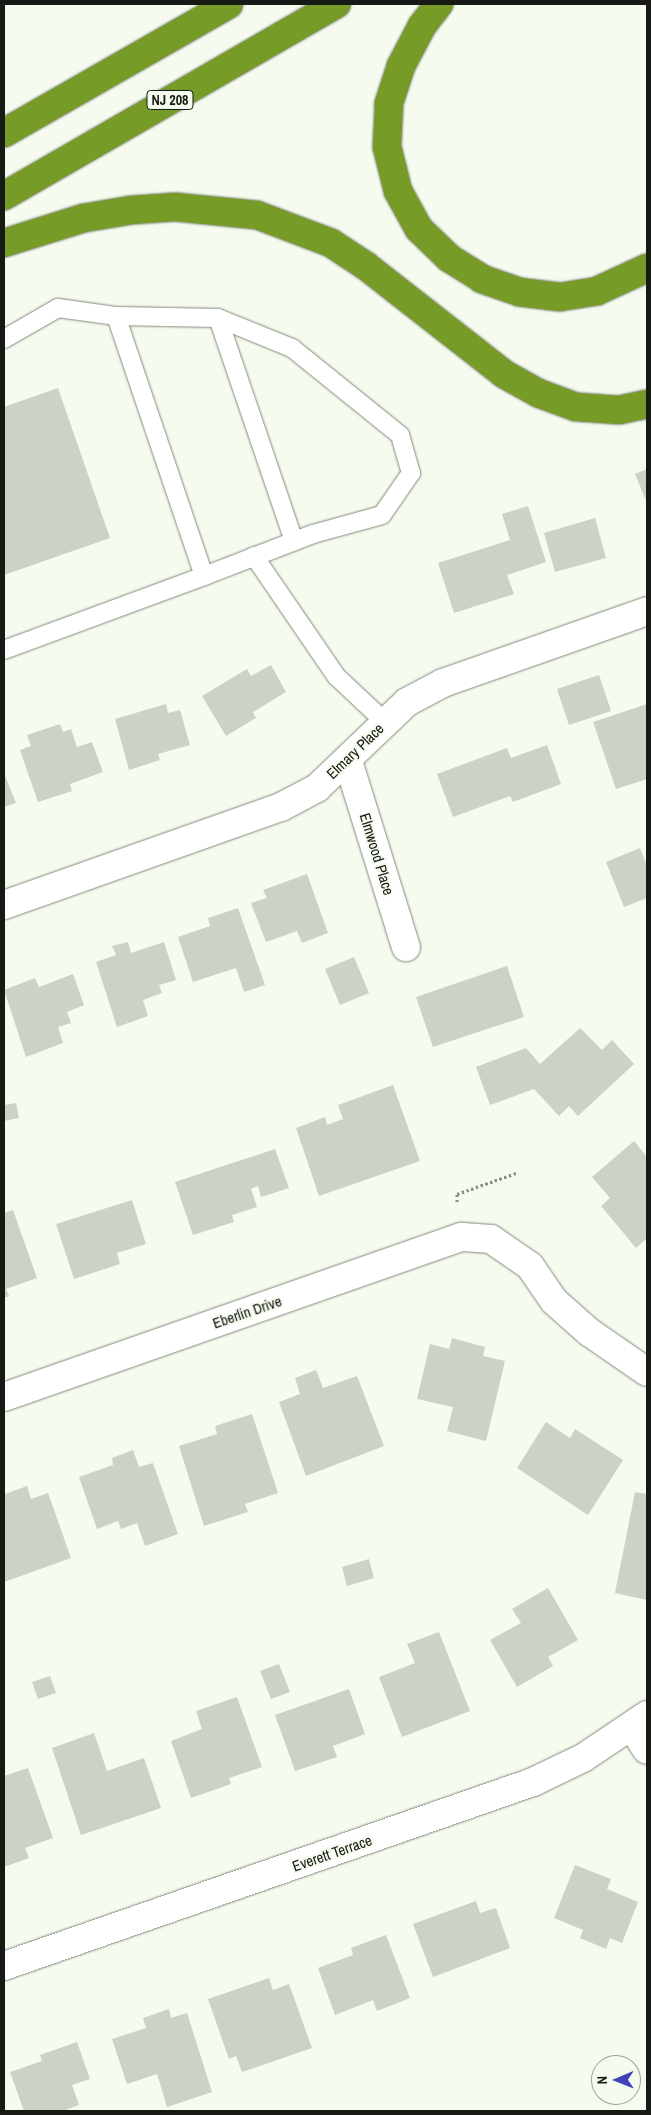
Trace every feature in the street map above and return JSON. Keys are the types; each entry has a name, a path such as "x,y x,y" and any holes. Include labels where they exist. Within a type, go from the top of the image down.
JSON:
{"highway":[{"path":"4,133 229,4"},
{"name":"NJ 208","path":"4,196 336,4"},
{"path":"439,4 422,26 401,66 389,104 387,147 398,191 419,229 457,263 482,279 519,292 560,297 598,292 647,268"},
{"path":"4,243 84,218 132,210 175,207 256,215 331,243 366,266 504,374 538,394 576,407 619,410 647,404"}],"street":[{"name":"Elmary Place","path":"4,905 281,807 317,788 348,761 407,702 443,683 647,611"},
{"name":"Elmwood Place","path":"348,761 406,947"},
{"name":"Eberlin Drive","path":"4,1397 462,1237 491,1239 530,1266 554,1301 589,1332 647,1372"},
{"path":"639,1721 647,1750"},
{"name":"Everett Terrace","path":"4,1966 483,1801 583,1758 639,1721"}],"lane":[{"path":"4,339 58,308 116,316 218,318 292,348 400,435 411,474 382,515 294,541 4,650"},
{"path":"116,316 204,576"},
{"path":"218,318 294,541"},
{"path":"254,556 337,677 385,722"}],"path":[{"path":"457,1202 458,1194 516,1173"}],"building":[{"path":"58,388 110,538 4,575 4,407"},
{"path":"647,469 647,503 635,474"},
{"path":"528,506 546,562 507,575 514,594 454,613 438,563 510,540 502,514"},
{"path":"595,518 606,558 555,572 544,533"},
{"path":"271,665 286,692 253,712 256,718 226,736 202,696 247,669 251,676"},
{"path":"599,675 611,711 569,725 557,689"},
{"path":"166,704 168,713 180,710 190,745 158,754 160,760 129,770 115,719"},
{"path":"647,704 647,779 616,789 593,722"},
{"path":"60,724 63,732 71,729 77,747 92,742 103,772 70,784 72,791 38,802 20,750 31,746 27,735"},
{"path":"547,745 561,784 513,802 510,796 453,817 437,774 507,748 511,758"},
{"path":"4,773 16,803 4,807"},
{"path":"640,848 647,866 647,898 624,907 606,862"},
{"path":"307,874 328,933 302,943 297,931 266,942 251,903 267,898 263,890"},
{"path":"238,908 265,985 244,992 236,968 193,982 178,937 210,926 208,918"},
{"path":"128,942 131,953 164,942 176,980 159,985 162,993 143,1000 148,1016 117,1027 96,962 116,955 112,946"},
{"path":"354,957 369,993 340,1005 325,969"},
{"path":"507,966 524,1017 433,1047 416,997"},
{"path":"73,974 84,1005 67,1012 71,1023 58,1027 63,1043 26,1057 4,990 35,978 39,987"},
{"path":"580,1028 602,1050 612,1040 634,1064 578,1116 569,1106 559,1116 534,1089 490,1105 476,1067 526,1048 540,1064"},
{"path":"393,1085 420,1161 319,1196 296,1128 325,1117 327,1125 343,1119 338,1105"},
{"path":"16,1103 19,1118 4,1121 4,1105"},
{"path":"634,1141 647,1157 647,1238 636,1248 601,1206 610,1198 592,1177"},
{"path":"275,1149 289,1188 261,1197 258,1186 251,1189 257,1207 232,1215 234,1222 193,1235 175,1182"},
{"path":"132,1200 146,1244 117,1253 120,1264 74,1279 56,1224"},
{"path":"13,1210 37,1278 6,1289 9,1296 4,1298 4,1213"},
{"path":"452,1338 485,1347 483,1356 505,1361 486,1441 447,1431 453,1407 417,1399 430,1344 449,1349"},
{"path":"316,1370 323,1388 357,1376 384,1446 306,1476 279,1402 300,1394 295,1378"},
{"path":"252,1414 278,1493 245,1504 248,1512 204,1526 179,1446 217,1434 215,1426"},
{"path":"546,1422 570,1438 575,1429 623,1460 588,1515 517,1468"},
{"path":"133,1450 139,1467 153,1463 178,1534 145,1546 137,1523 121,1529 118,1521 97,1529 79,1477 113,1465 112,1458"},
{"path":"27,1486 31,1499 48,1493 71,1558 4,1582 5,1494"},
{"path":"635,1492 647,1494 647,1600 615,1593"},
{"path":"369,1559 374,1578 347,1586 342,1567"},
{"path":"548,1588 578,1640 548,1657 553,1666 517,1687 490,1640 521,1623 512,1609"},
{"path":"439,1632 470,1711 402,1737 379,1677 415,1663 407,1644"},
{"path":"279,1664 290,1692 271,1699 260,1671"},
{"path":"50,1676 56,1693 38,1699 32,1682"},
{"path":"349,1689 365,1734 333,1746 337,1757 295,1771 275,1715"},
{"path":"237,1697 262,1767 229,1778 231,1784 191,1798 171,1741 202,1729 196,1711"},
{"path":"94,1733 107,1771 144,1758 161,1808 81,1835 52,1748"},
{"path":"28,1768 53,1838 25,1848 29,1858 4,1867 4,1776"},
{"path":"575,1865 611,1879 607,1889 638,1902 622,1943 610,1938 606,1949 580,1938 583,1930 554,1918"},
{"path":"476,1901 480,1913 496,1908 510,1948 433,1977 413,1924"},
{"path":"386,1935 410,1998 377,2011 373,2000 335,2015 318,1968 353,1955 351,1948"},
{"path":"269,1978 273,1990 289,1984 312,2048 242,2072 236,2056 229,2059 208,1999"},
{"path":"169,2009 171,2018 187,2013 212,2092 167,2107 157,2074 127,2084 112,2039 146,2028 143,2018"},
{"path":"77,2042 90,2079 72,2085 79,2105 62,2111 24,2111 10,2072 42,2061 40,2055"}]}
